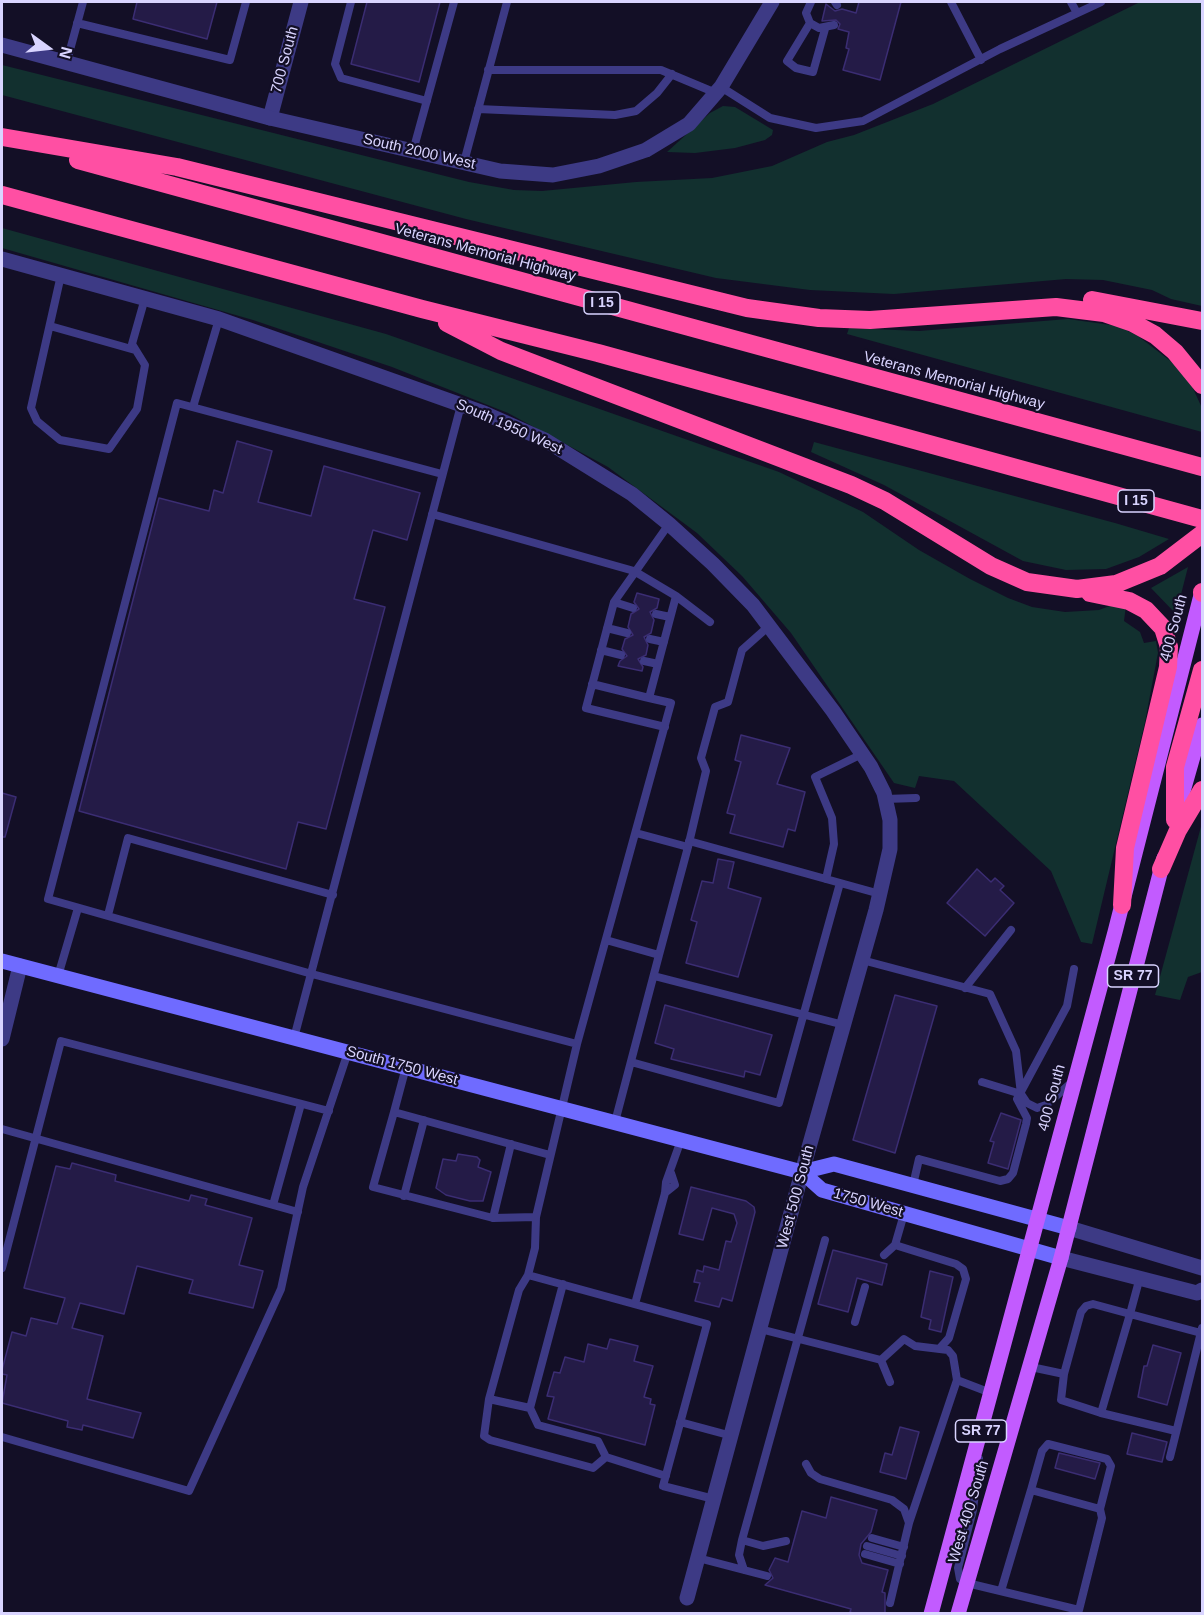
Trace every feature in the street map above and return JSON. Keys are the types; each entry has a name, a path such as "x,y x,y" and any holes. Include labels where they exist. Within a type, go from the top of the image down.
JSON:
{"highway":[{"path":"2,138 177,167 747,308 845,319 953,316 1056,307 1104,313 1132,322 1155,335 1175,352 1203,385"},
{"name":"Veterans Memorial Highway","path":"2,138 1203,467"},
{"name":"I 15","path":"2,195 422,309 598,353 1203,519"},
{"path":"953,316 1011,304 1091,300 1203,321"},
{"path":"422,309 501,351 825,473 885,501 1002,572 1040,585 1138,605 1159,622 1169,647 1168,667 1125,848 1122,905"},
{"path":"1065,589 1103,587 1131,580 1180,553 1203,534"},
{"path":"1175,820 1175,767 1203,670"},
{"path":"1161,869 1178,830 1203,790"}],"main road":[{"name":"400 South","path":"931,1614 1122,905 1202,592"},
{"name":"SR 77","path":"1030,1366 1069,1228 1161,869 1203,725"},
{"name":"South 1750 West","path":"2,961 802,1172"},
{"name":"1750 West","path":"802,1172 834,1164 1069,1228"},
{"name":"1750 West","path":"802,1172 822,1190 1061,1257"},
{"name":"West 400 South","path":"967,1583 1030,1366"},
{"name":"SR 77","path":"958,1614 967,1583"}],"street":[{"name":"700 South","path":"270,118 301,2"},
{"name":"South 2000 West","path":"2,45 270,118 500,171 553,175 599,166 646,150 689,124 718,90 772,2"},
{"name":"South 1950 West","path":"2,259 219,319 461,405 545,440 632,494 713,564 770,626 862,754 885,796"},
{"name":"West 500 South","path":"687,1598 879,894 890,849 890,820 885,796"},
{"path":"2,1039 20,966"},
{"name":"1750 West","path":"1069,1228 1203,1268"},
{"name":"1750 West","path":"1061,1257 1197,1293 1203,1290"}],"lane":[{"path":"67,61 83,2"},
{"path":"77,23 230,60 246,2"},
{"path":"351,2 335,64 341,78 427,101"},
{"path":"413,151 454,2"},
{"path":"464,162 507,2"},
{"path":"811,2 806,13 810,23 825,29 834,25"},
{"path":"951,2 981,60"},
{"path":"1071,2 1077,13"},
{"path":"488,70 662,70 718,90 770,118 816,128 863,121 1101,2"},
{"path":"810,23 787,61 796,68 813,72 825,29"},
{"path":"478,110 615,115 636,111 657,93 672,74"},
{"path":"61,275 31,408 37,421 60,440 109,448 137,409 145,365 132,344 145,298"},
{"path":"193,407 219,319"},
{"path":"50,326 135,350"},
{"path":"442,474 177,403 48,899 312,974 577,1044"},
{"path":"294,1038 461,405"},
{"path":"432,514 634,571 676,596 710,622"},
{"path":"665,727 586,708 614,602 669,524"},
{"path":"648,698 676,596"},
{"path":"614,602 633,608"},
{"path":"656,614 670,617"},
{"path":"615,1122 706,771 701,758 715,707 728,702 742,650 770,626"},
{"path":"608,628 627,633"},
{"path":"650,639 664,642"},
{"path":"601,650 621,655"},
{"path":"644,661 658,664"},
{"path":"592,684 671,703 577,1044 536,1217 535,1248 528,1275 519,1290 489,1399 484,1436 490,1440 593,1468 606,1457"},
{"path":"826,879 834,844 832,818 815,777 862,754"},
{"path":"885,796 916,798"},
{"path":"636,833 688,844 879,894"},
{"path":"108,915 128,838 333,895"},
{"path":"631,1062 779,1103 840,883"},
{"path":"58,976 78,908"},
{"path":"965,988 1011,930"},
{"path":"606,940 659,955"},
{"path":"862,960 990,994 1016,1051 1021,1094 1027,1103 1036,1108 1052,1102 1076,1076"},
{"path":"913,1185 919,1159 1000,1181 1008,1179 1012,1173 1027,1118 1017,1105 1017,1099 1067,1006 1074,969"},
{"path":"654,975 844,1025"},
{"path":"2,1268 33,1138 61,1041 329,1111"},
{"path":"2,1437 189,1491 281,1289 298,1212 348,1052"},
{"path":"406,1067 373,1188 493,1218 536,1217"},
{"path":"982,1082 1021,1094"},
{"path":"273,1205 301,1104"},
{"path":"394,1112 550,1155"},
{"path":"404,1196 424,1120"},
{"path":"2,1129 298,1212"},
{"path":"635,1304 666,1182 681,1140"},
{"path":"493,1218 511,1144"},
{"path":"884,1255 895,1245 904,1214"},
{"path":"744,1570 739,1555 742,1539 825,1240"},
{"path":"895,1245 956,1264 963,1269 966,1279 949,1338 940,1348"},
{"path":"528,1275 707,1324 663,1486 715,1500"},
{"path":"1101,1413 1140,1277"},
{"path":"563,1284 530,1408 538,1425 598,1441 606,1457 666,1476"},
{"path":"855,1322 865,1287"},
{"path":"1170,1456 1202,1331 1093,1304 1086,1306 1082,1312 1064,1374 1061,1400 1101,1413 1176,1431"},
{"path":"760,1329 881,1360"},
{"path":"881,1360 904,1339 915,1346 948,1350 953,1356 957,1380 909,1523 890,1603"},
{"path":"881,1360 890,1382"},
{"path":"1030,1366 1064,1374"},
{"path":"957,1380 991,1393"},
{"path":"489,1399 530,1408"},
{"path":"984,1419 973,1510 958,1568 960,1579 967,1583 1079,1610 1102,1518 1100,1509 1111,1466 1107,1459 1048,1444 1042,1451 1001,1591"},
{"path":"680,1422 732,1436"},
{"path":"806,1464 820,1479 892,1500 904,1509 909,1523"},
{"path":"1031,1490 1100,1509"},
{"path":"872,1538 904,1547"},
{"path":"742,1539 763,1546 786,1541"},
{"path":"866,1550 901,1560"},
{"path":"698,1558 767,1576"}],"green space":[{"path":"1140,2 1202,2 1202,306 1171,299 1152,290 1103,280 1066,279 894,294 810,290 716,278 466,219 2,95 2,65 469,182 514,190 542,191 636,182 712,178 772,166 827,142 854,135 933,104"},
{"path":"723,106 735,107 773,130 772,135 765,140 735,148 695,153 667,152 710,113"},
{"path":"2,228 386,334 779,472 863,512 919,550 970,579 1032,607 1065,612 1099,610 1115,604 1126,605 1124,621 1140,632 1144,643 1156,641 1158,653 1145,722 1092,944 1081,942 1051,871 954,781 919,776 915,788 894,783 791,633 742,576 697,533 608,467 508,413 392,367 253,320 2,248"},
{"path":"1068,319 1118,326 1138,336 1173,363 1191,384 1202,408 1202,432 847,334 849,328 919,331"},
{"path":"814,442 1169,539 1139,557 1106,569 1066,570 1023,561 884,485 811,452"},
{"path":"1188,567 1176,614 1151,588"},
{"path":"1202,823 1202,972 1188,977 1180,1000 1155,995"}],"building":[{"path":"137,2 217,2 207,39 133,19"},
{"path":"367,2 440,2 419,82 351,64"},
{"path":"859,2 901,2 880,80 843,70 849,49 846,48 849,32 838,29 840,24 836,20 822,21 826,4 835,11 842,9 856,13"},
{"path":"237,441 272,451 258,502 311,516 324,466 420,493 407,540 373,530 354,599 385,607 326,829 298,822 286,869 79,811 159,498 209,511 214,490 223,493"},
{"path":"637,593 659,599 657,608 650,612 654,620 651,633 644,637 648,645 646,655 638,659 643,667 642,671 618,666 620,661 627,656 622,649 625,639 633,635 628,627 631,614 639,609 634,602"},
{"path":"741,735 790,748 777,784 805,792 795,831 788,829 783,847 730,833 735,815 727,813 741,762 735,760"},
{"path":"2,793 16,797 5,837 2,837"},
{"path":"718,859 734,862 728,888 761,898 738,977 686,963 697,922 691,920 702,881 713,883"},
{"path":"977,869 991,882 995,878 1004,886 1000,890 1014,903 985,936 947,903"},
{"path":"895,995 937,1006 895,1153 853,1140"},
{"path":"665,1005 772,1035 760,1075 745,1071 744,1077 671,1059 674,1049 655,1043"},
{"path":"1001,1113 1021,1120 1008,1169 988,1163 994,1142 990,1141"},
{"path":"458,1154 477,1157 480,1160 478,1167 491,1172 483,1201 470,1201 446,1195 436,1188 443,1159 456,1161"},
{"path":"72,1163 116,1175 115,1181 189,1201 191,1195 207,1199 205,1205 252,1218 239,1265 263,1271 253,1308 189,1293 193,1280 137,1266 124,1314 80,1303 72,1328 103,1336 87,1399 141,1413 133,1438 83,1425 82,1430 67,1427 68,1421 2,1403 7,1375 2,1374 2,1370 12,1332 26,1336 31,1318 57,1324 65,1298 24,1288 56,1166 70,1169"},
{"path":"691,1187 746,1201 754,1207 755,1212 732,1301 722,1298 719,1307 695,1301 700,1283 694,1282 697,1270 703,1272 704,1266 719,1270 726,1241 731,1242 737,1223 734,1214 712,1208 703,1240 679,1234"},
{"path":"833,1250 887,1264 882,1285 857,1278 848,1312 818,1304"},
{"path":"930,1271 953,1277 941,1332 929,1329 931,1320 921,1317"},
{"path":"610,1339 638,1346 634,1361 653,1366 644,1397 651,1399 650,1404 655,1405 645,1445 548,1419 554,1397 547,1396 554,1372 560,1373 565,1357 584,1362 588,1344 607,1349"},
{"path":"1153,1345 1181,1353 1167,1405 1138,1397 1144,1366 1147,1366"},
{"path":"900,1427 919,1432 906,1479 880,1472 885,1453 892,1455"},
{"path":"1132,1433 1167,1442 1162,1462 1127,1454"},
{"path":"1059,1453 1100,1463 1095,1479 1055,1468"},
{"path":"831,1497 877,1510 871,1532 861,1544 859,1555 862,1563 888,1570 882,1592 885,1593 885,1614 856,1614 850,1612 851,1609 765,1585 773,1578 769,1570 775,1558 788,1562 802,1511 826,1518"}]}
